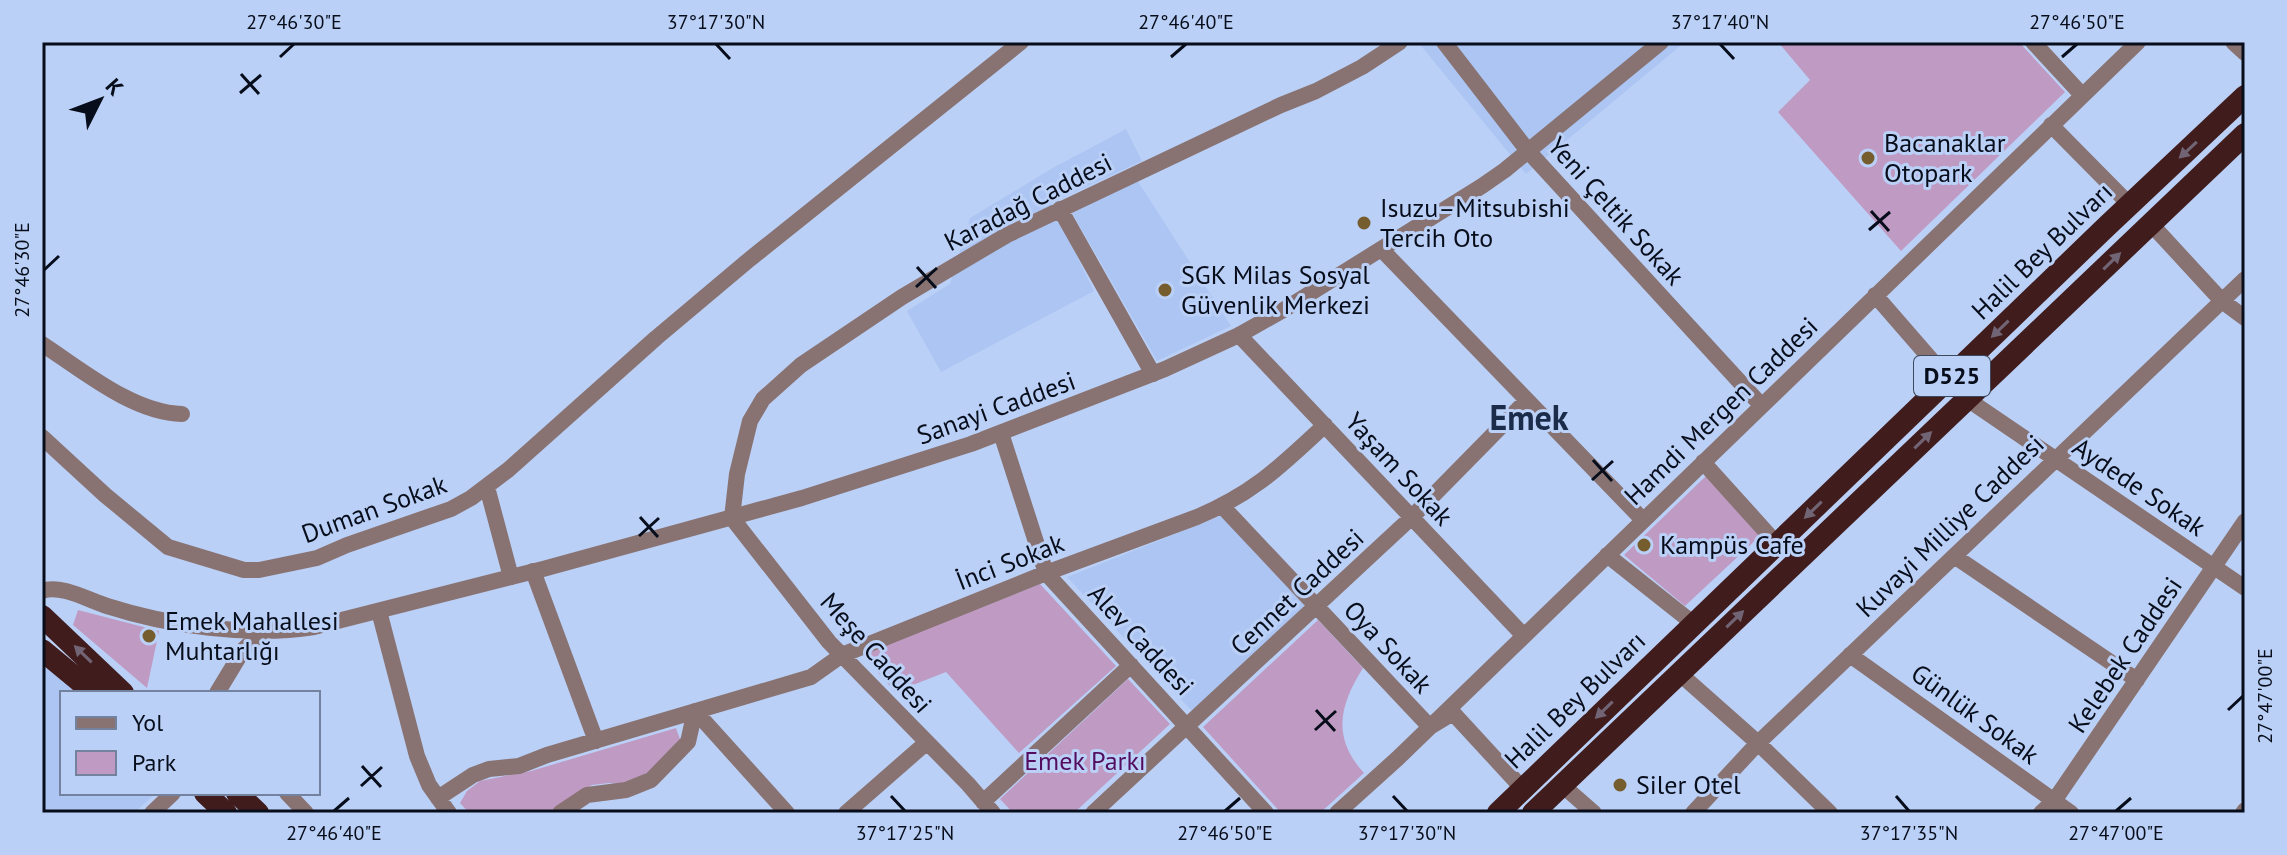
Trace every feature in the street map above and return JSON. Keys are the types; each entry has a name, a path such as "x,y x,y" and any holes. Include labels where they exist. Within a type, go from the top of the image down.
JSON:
{"highway":[{"name":"Halil Bey Bulvarı","path":"1498,813 2245,96"},
{"name":"Halil Bey Bulvarı","path":"1533,813 2245,134"},
{"path":"42,616 121,691"},
{"path":"42,650 92,691"},
{"path":"207,795 226,813"},
{"path":"239,795 258,813"}],"street":[{"name":"Duman Sokak","path":"42,437 168,547 234,567 259,570 317,558 425,520 451,509 487,487 750,259 1021,42"},
{"name":"Karadağ Caddesi","path":"732,518 737,474 750,421 773,388 801,365 939,274 1007,235 1326,86 1400,42"},
{"name":"Yeni Çeltik Sokak","path":"1444,42 1528,151 1761,405"},
{"name":"Sanayi Caddesi","path":"42,591 57,589 104,606 148,617 208,626 264,630 314,627 511,577 862,481 1001,433 1153,374 1239,335 1482,186 1661,42"},
{"path":"2033,42 2082,95"},
{"name":"Hamdi Mergen Caddesi","path":"1337,813 1375,780 2138,42"},
{"path":"2233,42 2245,53"},
{"path":"2051,125 2130,205"},
{"path":"1060,209 1153,374"},
{"path":"2151,224 2222,301 2245,318"},
{"path":"1382,250 1643,520"},
{"name":"Kuvayi Milliye Caddesi","path":"1693,813 1758,743 2245,279"},
{"path":"1875,295 1948,379"},
{"name":"Yaşam Sokak","path":"1239,335 1524,636"},
{"path":"42,344 130,400 153,410 182,414"},
{"name":"Aydede Sokak","path":"1967,399 2245,588"},
{"name":"Cennet Caddesi","path":"1093,813 1412,517 1527,400"},
{"name":"İnci Sokak","path":"438,798 462,781 489,769 519,766 811,677 842,655 1222,506 1270,476 1325,425"},
{"name":"Alev Caddesi","path":"1001,433 1046,573 1266,813"},
{"path":"1703,462 1777,544"},
{"path":"487,487 511,577"},
{"name":"Oya Sokak","path":"1222,506 1430,727 1453,713 1523,789"},
{"name":"Meşe Caddesi","path":"732,518 842,655 988,808"},
{"name":"Kelebek Caddesi","path":"2041,813 2054,801 2245,521"},
{"path":"1607,555 1694,624"},
{"path":"1954,556 2137,680"},
{"path":"533,571 596,741"},
{"path":"379,611 417,756 429,785 449,813"},
{"path":"218,691 243,650 264,630"},
{"name":"Günlük Sokak","path":"1850,655 2071,813"},
{"path":"988,808 1131,665"},
{"path":"1679,673 1830,813"},
{"path":"560,813 587,795 626,790 651,780 688,742 695,711"},
{"path":"695,711 787,813"},
{"path":"846,813 926,743"},
{"path":"1562,785 1594,813"},
{"path":"152,813 171,795"},
{"path":"289,795 306,813"}],"shaded area":[{"path":"1418,42 1685,42 1526,174"},
{"path":"1126,129 1142,161 1051,203 1094,291 941,372 907,311 950,284 970,218 1051,169"},
{"path":"1137,180 1231,326 1157,361 1071,211"},
{"path":"1221,516 1305,605 1192,711 1067,577"},
{"path":"42,660 76,691 60,691 60,795 154,795 134,813 42,813"}],"green space":[{"name":"Bacanaklar Otopark","path":"1778,42 2019,42 2065,92 1901,251 1778,112 1810,80"},
{"path":"1706,476 1760,536 1685,606 1624,555"},
{"path":"1040,584 1116,666 1019,753 946,672 895,692 862,654"},
{"path":"78,610 159,631 147,688 73,625"},
{"path":"1318,620 1363,668 1349,696 1342,722 1347,747 1364,773 1320,813 1281,813 1203,727"},
{"name":"Emek Parkı","path":"1128,679 1170,724 1074,813 1013,813 1000,799"},
{"path":"676,728 681,742 646,774 619,784 592,785 552,813 469,813 460,803 467,791 480,781 531,771"}],"place":[{"name":"Bacanaklar Otopark","path":"1868,158"},
{"name":"Isuzu–Mitsubishi Tercih Oto","path":"1364,223"},
{"name":"SGK Milas Sosyal Güvenlik Merkezi","path":"1165,290"},
{"name":"Kampüs Cafe","path":"1644,545"},
{"name":"Emek Mahallesi Muhtarlığı","path":"149,636"},
{"name":"Siler Otel","path":"1620,785"}],"district":[{"name":"Emek","path":"1529,418"}]}
